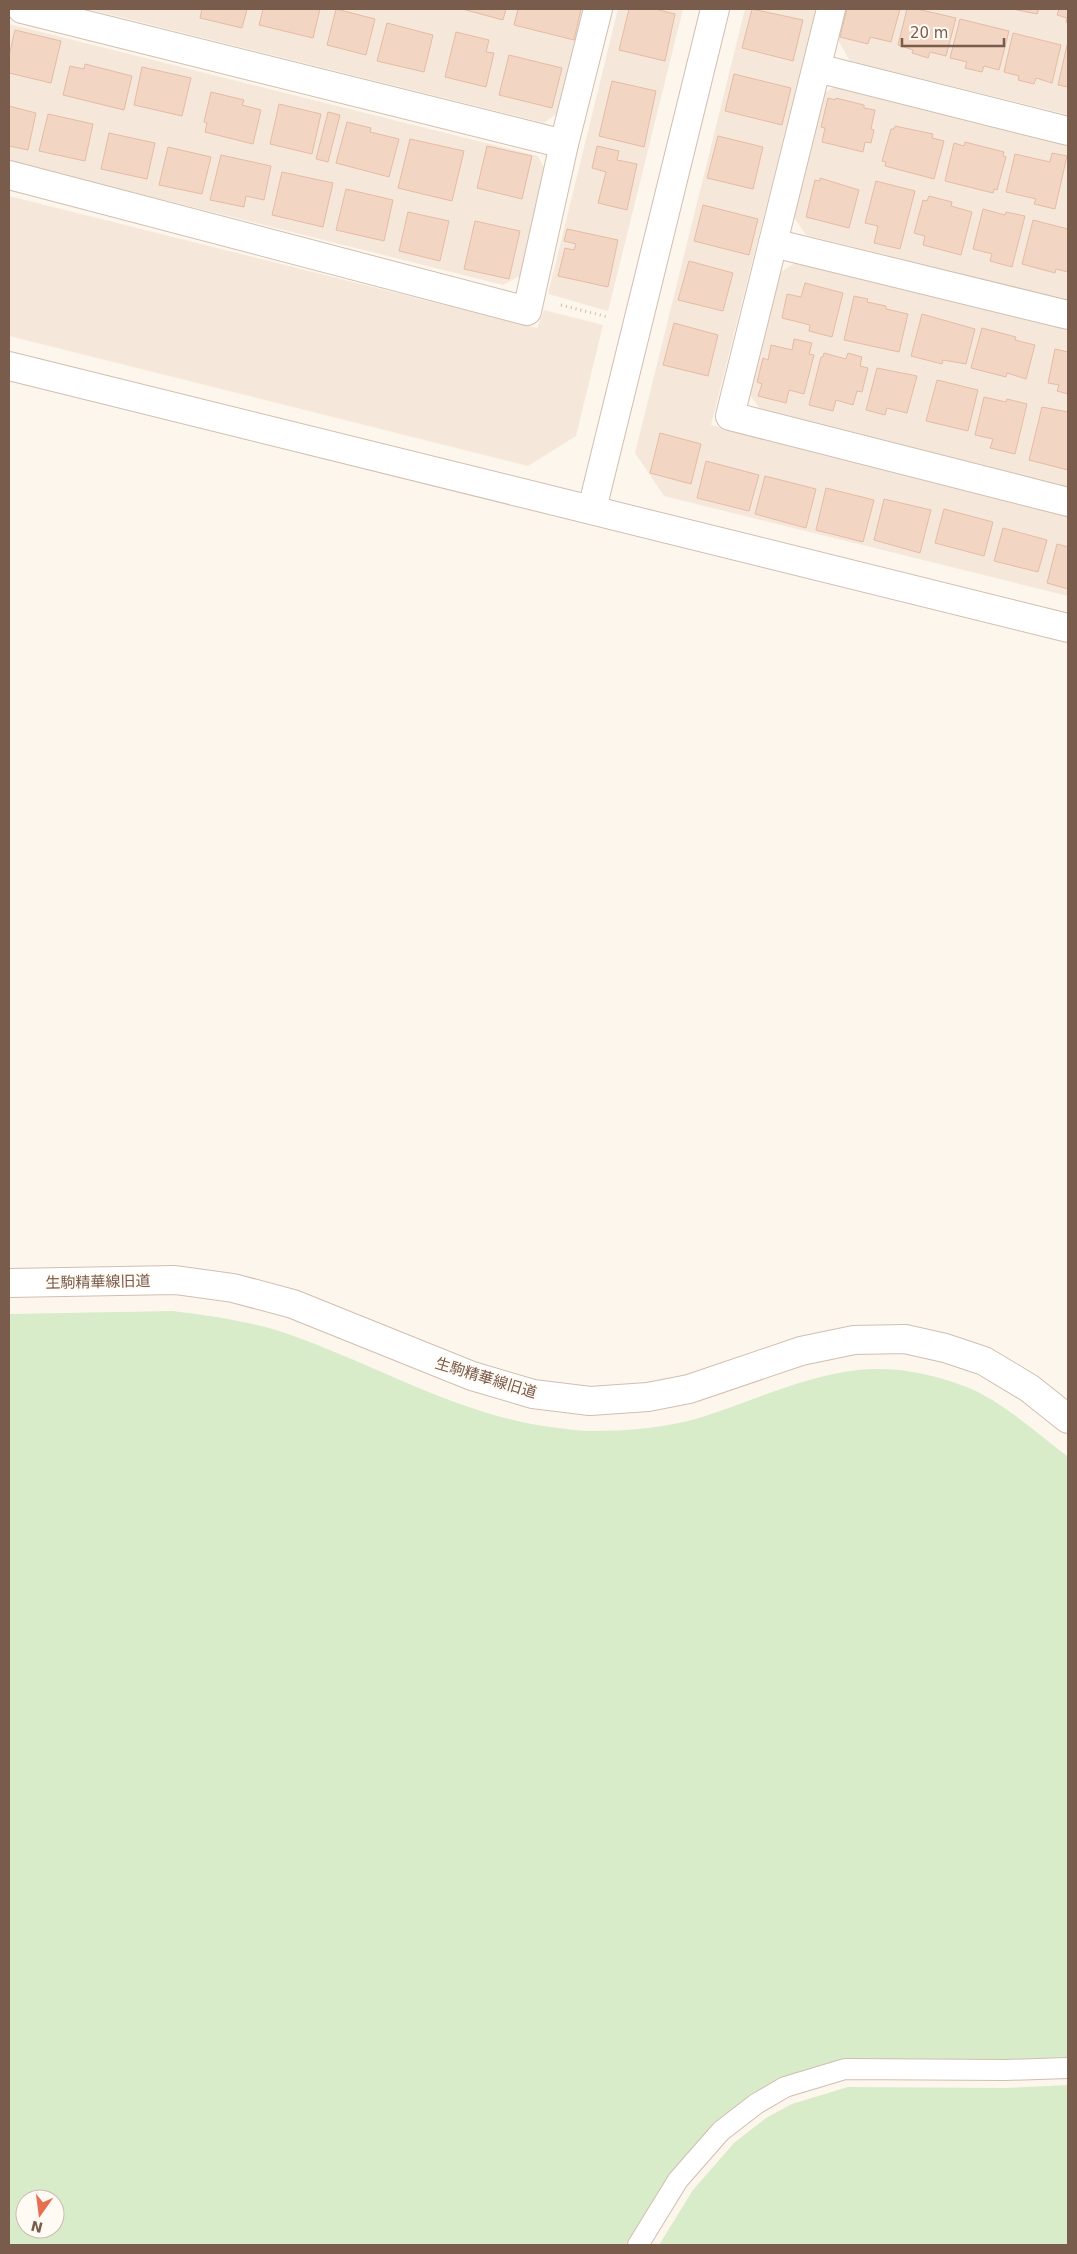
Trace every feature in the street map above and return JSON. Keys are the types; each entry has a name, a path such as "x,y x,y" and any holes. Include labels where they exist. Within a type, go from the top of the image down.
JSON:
{"street":[{"path":"22,9 564,144"},
{"path":"9,175 527,311 564,144 598,9"},
{"path":"592,509 715,9"},
{"path":"832,9 730,416 1068,502"},
{"path":"817,68 1068,131"},
{"path":"773,243 1068,315"},
{"path":"9,366 1068,628"},
{"name":"生駒精華線旧道","path":"9,1283 175,1280 233,1288 294,1304 472,1376 533,1394 590,1401 648,1397 689,1389 801,1351 854,1340 905,1339 945,1348 984,1361 1029,1388 1068,1419"}],"lane":[{"path":"638,2245 678,2180 722,2130 756,2104 785,2087 845,2069 1005,2070 1068,2068"}],"path":[{"path":"530,296 613,319"}],"shaded area":[{"path":"88,9 585,9 559,112 544,123"},
{"path":"618,9 683,9 608,311 548,294"},
{"path":"745,9 816,9 711,425 1068,513 1068,596 664,496 635,453"},
{"path":"842,9 1068,9 1068,115 850,61 835,35"},
{"path":"9,24 538,156 546,171 520,276 503,285 9,161"},
{"path":"840,83 1068,139 1068,300 806,235 791,213 820,96"},
{"path":"9,196 537,328 544,310 603,325 576,436 528,466 9,336"},
{"path":"797,261 1068,327 1068,488 762,412 747,391 775,276"}],"green space":[{"path":"173,1311 244,1322 285,1333 419,1388 487,1413 522,1422 591,1431 659,1427 699,1418 777,1390 838,1373 872,1369 915,1372 943,1379 982,1394 1032,1428 1067,1456 1068,2057 1005,2060 844,2059 780,2078 750,2095 715,2123 670,2174 626,2245 9,2245 9,1314"},
{"path":"1068,2085 1068,2245 659,2245 693,2190 734,2143 766,2118 792,2104 848,2087 1006,2088"}],"building":[{"path":"202,9 247,9 242,28 200,18"},
{"path":"263,9 320,9 313,38 259,25"},
{"path":"336,9 375,19 366,55 327,45"},
{"path":"462,9 506,9 503,20"},
{"path":"518,9 581,9 574,40 514,25"},
{"path":"629,9 655,9 675,14 665,61 619,50"},
{"path":"752,9 803,20 793,61 742,48"},
{"path":"847,9 900,9 891,42 870,37 868,44 840,37"},
{"path":"907,9 917,9 956,18 946,56 930,52 928,58 912,53 913,50 898,45"},
{"path":"1012,9 1039,9 1037,14"},
{"path":"1059,9 1068,9 1068,23 1066,22 1067,18 1057,15"},
{"path":"960,19 1009,31 999,70 984,66 982,72 965,68 967,62 950,58"},
{"path":"387,23 433,35 424,72 377,61"},
{"path":"15,30 61,41 51,83 9,73 9,56"},
{"path":"456,32 489,40 486,52 494,53 486,87 445,77"},
{"path":"1013,33 1061,45 1052,83 1036,78 1034,84 1018,80 1019,76 1004,72"},
{"path":"1068,45 1068,87 1058,85"},
{"path":"509,55 562,68 552,108 499,95"},
{"path":"85,64 132,76 124,110 63,95 70,66 84,69"},
{"path":"142,67 191,78 182,116 134,105"},
{"path":"734,74 791,88 782,125 725,111"},
{"path":"612,81 656,91 644,147 599,136"},
{"path":"211,92 244,100 242,105 261,110 253,144 205,132 207,123 204,122"},
{"path":"828,98 835,100 836,98 864,105 864,108 875,110 871,129 874,130 871,143 865,142 863,152 822,142 825,128 821,127"},
{"path":"279,104 321,114 312,154 270,144"},
{"path":"9,106 36,113 28,150 9,146"},
{"path":"328,112 340,115 328,162 316,159"},
{"path":"48,114 93,124 85,161 39,151"},
{"path":"347,122 371,128 370,132 399,139 389,177 336,163"},
{"path":"895,126 933,134 932,138 944,141 934,179 885,166 886,162 882,161 891,129 894,129"},
{"path":"109,133 155,143 147,179 101,169"},
{"path":"718,136 763,147 753,189 707,178"},
{"path":"410,139 464,151 452,201 398,188"},
{"path":"965,142 1004,152 1003,156 1006,157 997,190 994,189 993,193 945,181 954,143 964,146"},
{"path":"487,146 532,156 522,199 477,188"},
{"path":"597,146 619,151 617,160 637,164 627,210 598,203 606,172 592,168"},
{"path":"168,147 211,157 202,194 159,185"},
{"path":"1052,153 1067,156 1055,209 1034,204 1036,199 1006,192 1015,154 1050,162"},
{"path":"221,155 271,166 264,200 246,196 244,207 210,200"},
{"path":"282,172 333,183 323,227 272,215"},
{"path":"820,178 859,190 849,228 806,217 815,180 820,181"},
{"path":"876,181 915,191 900,249 874,243 878,226 865,223"},
{"path":"346,189 393,200 384,241 336,230"},
{"path":"929,196 952,202 951,206 972,212 961,255 923,245 925,236 914,233 923,200 927,201"},
{"path":"703,205 758,219 749,255 694,241"},
{"path":"983,209 1005,215 1006,212 1025,216 1012,267 990,261 992,254 973,249"},
{"path":"408,212 449,221 440,261 399,251"},
{"path":"1033,220 1068,229 1068,272 1056,269 1055,273 1022,264"},
{"path":"475,221 520,231 509,279 464,269"},
{"path":"567,229 618,240 608,287 558,276 565,248 574,250 576,244 564,241"},
{"path":"689,261 733,273 723,311 678,300"},
{"path":"805,283 843,293 832,337 809,331 810,325 782,318 787,294 801,297"},
{"path":"854,296 868,299 867,302 886,306 886,309 908,314 899,352 844,340"},
{"path":"922,314 975,329 966,364 943,360 942,364 911,356"},
{"path":"674,323 718,335 708,376 663,365"},
{"path":"982,328 1016,337 1015,340 1035,345 1026,379 1007,373 1006,377 971,368"},
{"path":"794,339 812,343 809,354 814,355 804,394 789,390 786,403 758,396 762,384 757,382 763,358 768,360 771,345 792,350"},
{"path":"1055,349 1068,352 1068,394 1057,391 1059,385 1048,383"},
{"path":"824,353 846,359 848,353 862,357 860,366 868,368 862,392 857,391 853,405 836,400 833,411 809,405 821,357 823,357"},
{"path":"877,368 917,376 907,413 887,408 885,415 866,410"},
{"path":"937,380 978,390 968,431 926,421"},
{"path":"984,397 1006,402 1007,399 1027,404 1015,454 990,448 993,439 975,435"},
{"path":"1042,407 1068,412 1068,470 1029,460"},
{"path":"660,433 701,444 691,484 650,473"},
{"path":"706,461 759,475 749,511 697,498"},
{"path":"765,476 816,489 806,528 755,514"},
{"path":"826,488 874,500 863,542 816,530"},
{"path":"884,499 931,510 920,553 874,540"},
{"path":"944,509 993,522 984,556 935,543"},
{"path":"1003,528 1047,540 1038,572 994,561"},
{"path":"1057,544 1068,547 1068,589 1047,583"}]}
